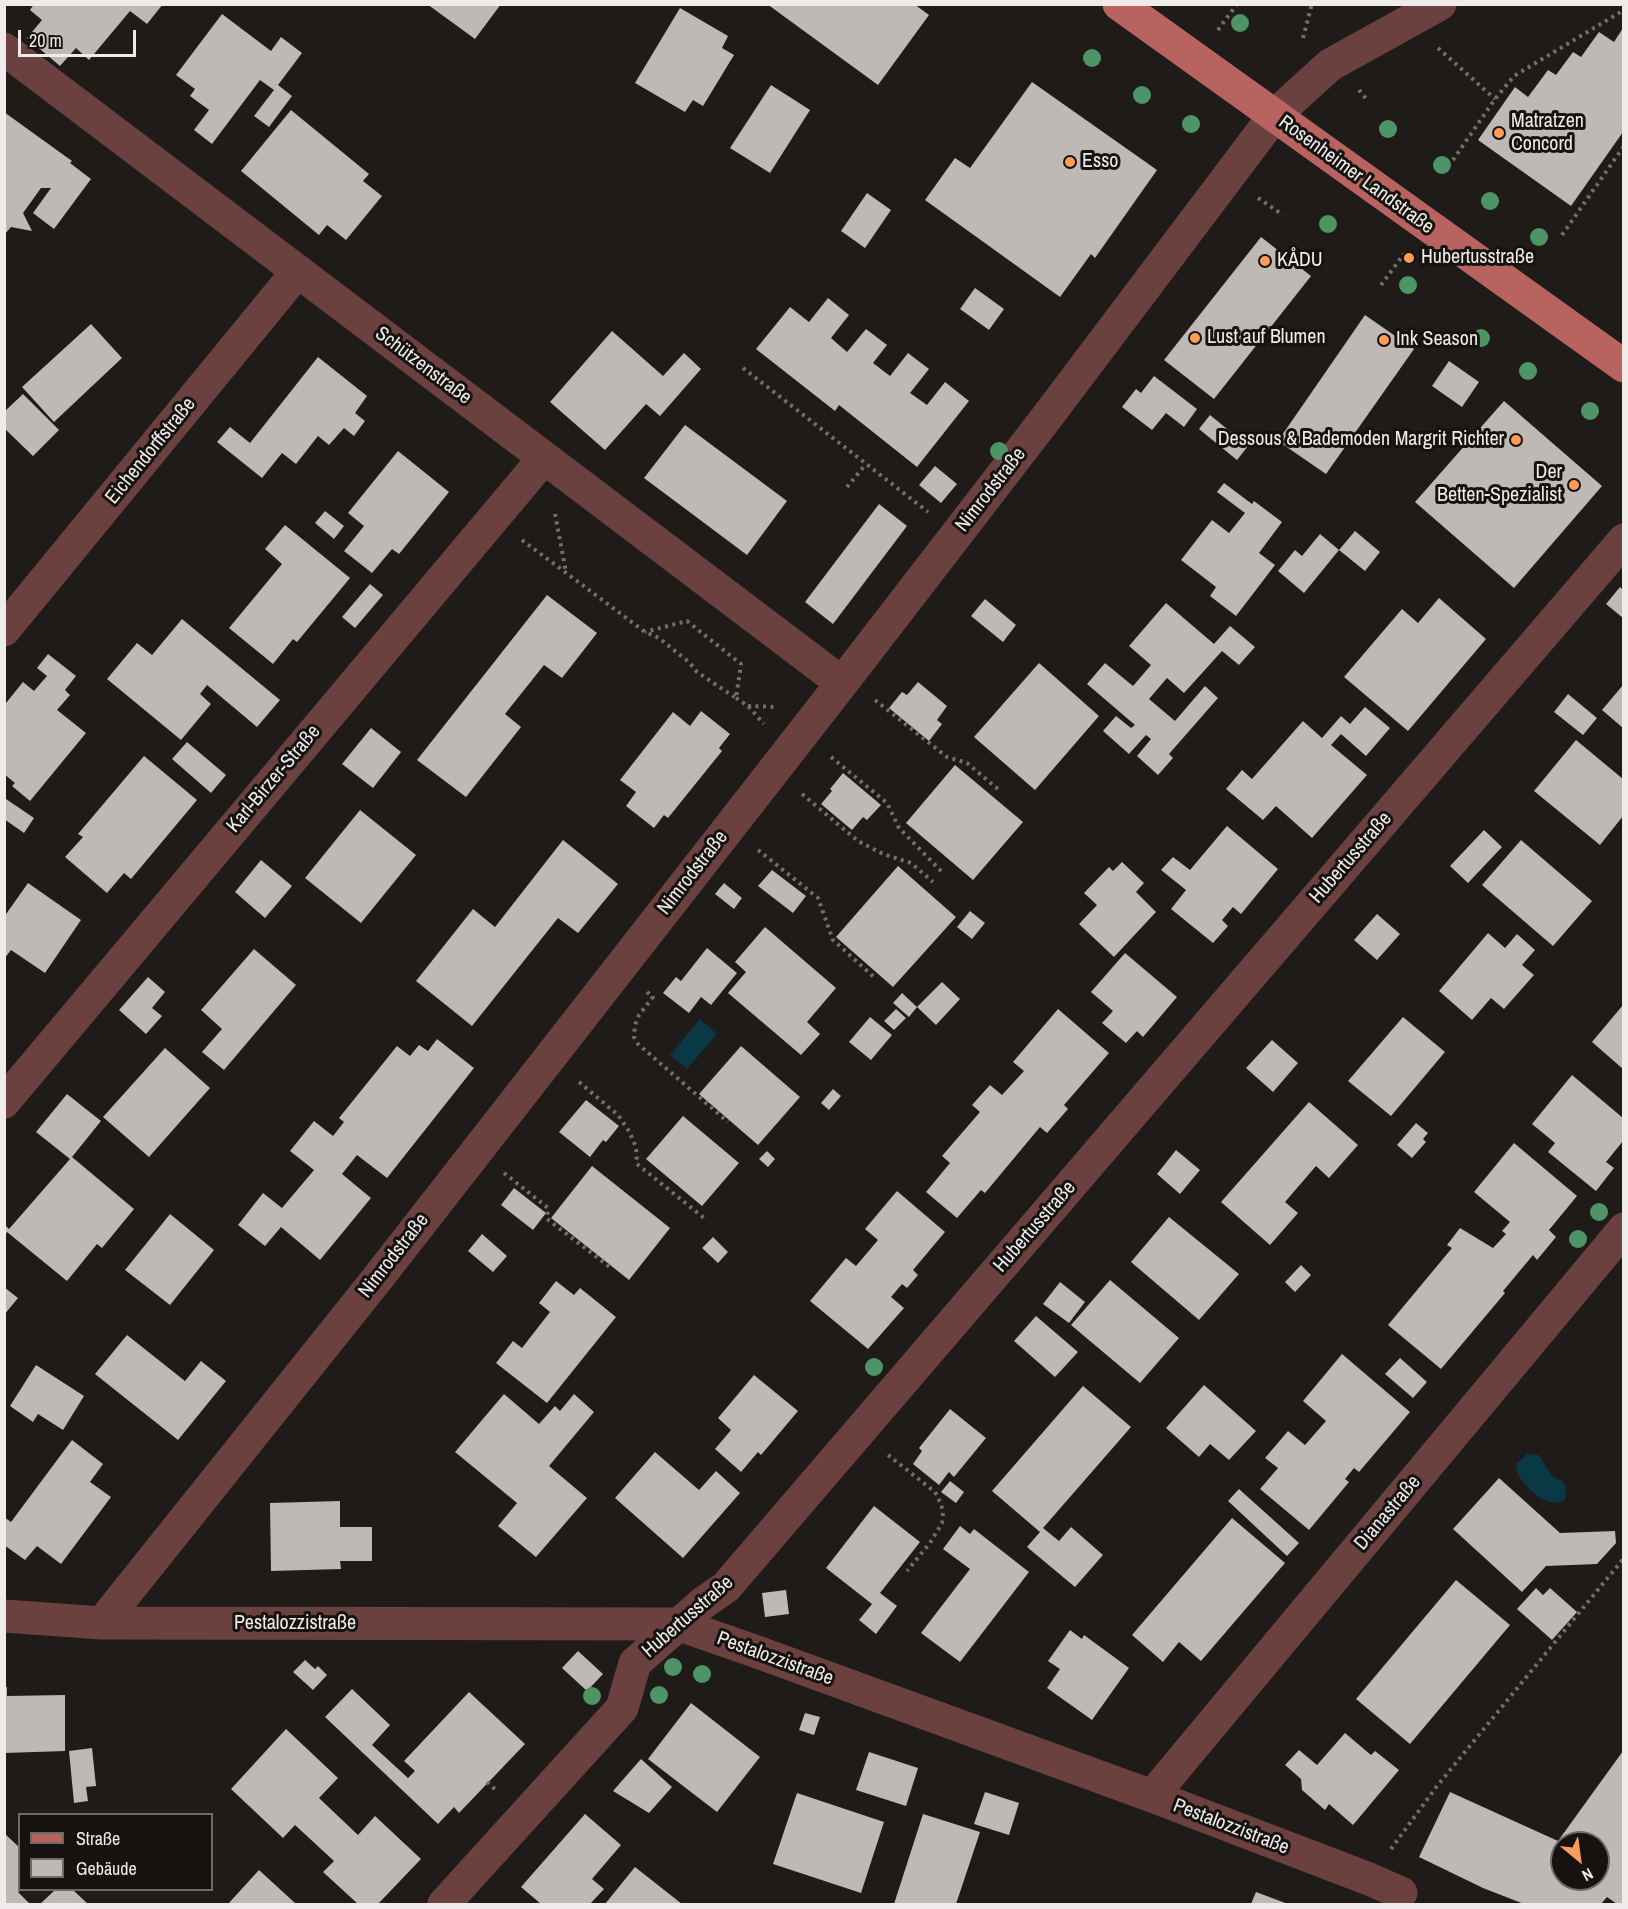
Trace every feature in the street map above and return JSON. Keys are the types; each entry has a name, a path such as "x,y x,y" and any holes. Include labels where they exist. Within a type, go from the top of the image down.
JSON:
{"main road":[{"name":"Rosenheimer Landstraße","path":"1119,4 1623,366"}],"street":[{"name":"Nimrodstraße","path":"102,1623 369,1288 842,683 1047,417 1274,116 1330,65 1440,4"},
{"name":"Schützenstraße","path":"4,49 842,683"},
{"name":"Eichendorffstraße","path":"4,630 298,271"},
{"name":"Karl-Birzer-Straße","path":"4,1102 544,458"},
{"name":"Hubertusstraße","path":"454,1901 622,1708 635,1663 677,1624 726,1587 1623,540"},
{"name":"Dianastraße","path":"1152,1796 1623,1229"},
{"name":"Pestalozzistraße","path":"4,1616 102,1623 677,1624 1152,1796 1401,1893"}],"path":[{"path":"1215,34 1237,4"},
{"path":"1301,44 1312,4"},
{"path":"1453,160 1495,99 1514,76 1623,10"},
{"path":"1408,21 1495,99"},
{"path":"1562,235 1623,146"},
{"path":"1257,197 1283,215"},
{"path":"1381,285 1404,254"},
{"path":"743,368 957,534"},
{"path":"847,487 866,464"},
{"path":"493,518 645,632 659,638 698,672 748,706"},
{"path":"645,632 687,621 741,664 736,698"},
{"path":"891,713 947,757 967,763 999,790"},
{"path":"850,773 887,803 899,828 944,873"},
{"path":"819,808 858,841 883,854 910,863 933,882"},
{"path":"776,865 818,898 833,940 875,978"},
{"path":"651,1000 634,1025 634,1037 638,1044 728,1122"},
{"path":"550,1057 618,1115 636,1147 637,1164 704,1218"},
{"path":"499,1170 548,1208 547,1219 610,1267"},
{"path":"906,1470 935,1492 943,1513 942,1523 930,1543 907,1571"},
{"path":"1369,1879 1437,1786 1623,1558"}],"water":[{"path":"700,1019 717,1034 687,1069 670,1055"},
{"path":"1527,1454 1539,1455 1552,1476 1562,1481 1566,1488 1565,1500 1555,1503 1541,1499 1526,1486 1518,1475 1516,1464"}],"building":[{"path":"34,4 163,4 147,24 130,11 89,60 76,48 60,66 27,38 42,20 30,10"},
{"path":"427,4 501,4 475,39"},
{"path":"767,4 914,4 929,15 878,85"},
{"path":"680,8 728,36 722,48 734,55 703,106 693,100 685,112 635,83"},
{"path":"222,14 271,51 281,37 302,53 278,85 292,96 269,127 254,116 274,90 260,80 212,144 194,130 209,110 190,96 195,89 176,75"},
{"path":"1623,28 1623,132 1571,206 1478,140 1515,87 1528,97 1548,70 1556,75 1573,52 1581,57 1599,32 1614,42"},
{"path":"1032,82 1157,170 1095,258 1091,254 1060,297 925,200 955,158 970,168"},
{"path":"771,85 810,110 770,173 730,148"},
{"path":"291,110 369,174 363,181 382,196 346,240 327,225 319,235 241,171"},
{"path":"4,112 72,161 70,163 91,179 54,229 33,213 51,188 41,188 23,213 32,231 11,227 4,235"},
{"path":"867,193 891,210 865,248 841,231"},
{"path":"1261,237 1311,276 1214,399 1164,360"},
{"path":"975,288 1004,309 989,330 960,309"},
{"path":"828,298 849,315 831,338 847,352 866,329 887,345 873,363 890,376 908,353 929,369 910,393 927,405 945,382 969,401 917,467 839,405 835,411 756,349 790,307 809,322"},
{"path":"1365,315 1414,349 1326,474 1278,441"},
{"path":"91,324 122,358 54,422 22,387"},
{"path":"612,331 663,376 684,353 701,369 660,416 646,404 605,450 550,402"},
{"path":"318,357 367,396 355,413 365,421 354,436 344,428 329,445 318,436 296,464 282,453 262,478 217,442 230,427 250,443"},
{"path":"1449,361 1479,382 1462,407 1432,386"},
{"path":"1154,376 1197,409 1184,427 1166,413 1152,430 1122,407 1136,389 1141,393"},
{"path":"23,394 59,430 33,456 4,428 4,412"},
{"path":"1504,401 1602,486 1514,588 1415,502"},
{"path":"1210,415 1248,446 1237,460 1199,429"},
{"path":"685,425 787,501 747,555 644,478"},
{"path":"398,451 449,492 399,554 392,549 372,573 344,551 364,526 348,513"},
{"path":"935,466 957,484 941,503 919,485"},
{"path":"1224,483 1252,504 1254,501 1282,522 1259,553 1275,565 1236,616 1210,596 1216,587 1181,560 1212,520 1229,533 1245,513 1217,492"},
{"path":"879,504 907,526 833,624 805,602"},
{"path":"325,511 344,526 334,539 315,523"},
{"path":"285,525 350,578 297,642 293,639 273,664 229,628 282,564 265,549"},
{"path":"1355,531 1380,552 1365,571 1339,550"},
{"path":"1320,534 1339,550 1304,593 1278,571 1295,550 1302,556"},
{"path":"370,584 383,595 355,628 342,617"},
{"path":"1620,587 1623,590 1623,618 1606,604"},
{"path":"547,595 597,633 562,678 544,665 505,714 521,727 466,797 417,760"},
{"path":"1439,598 1486,639 1408,731 1344,677 1402,609 1418,623"},
{"path":"985,599 1016,625 1003,642 971,616"},
{"path":"1166,603 1214,644 1230,626 1255,647 1239,665 1222,651 1184,693 1167,678 1149,699 1175,721 1205,686 1218,698 1169,754 1173,758 1158,775 1137,756 1151,739 1146,735 1129,754 1103,731 1116,716 1131,728 1135,725 1087,684 1105,663 1133,686 1151,665 1129,646"},
{"path":"182,619 280,700 257,727 207,685 200,694 211,704 181,740 107,679 137,643 152,655"},
{"path":"48,654 76,676 65,690 70,695 57,710 86,733 30,801 12,786 15,783 4,774 4,702 6,703 23,682 34,691 47,676 37,668"},
{"path":"1039,663 1099,716 1035,790 974,737"},
{"path":"918,682 947,706 937,720 942,724 929,741 889,708 902,692 907,695"},
{"path":"1623,685 1623,728 1602,710"},
{"path":"1568,694 1597,718 1583,735 1554,712"},
{"path":"1365,707 1390,728 1366,756 1341,734 1331,745 1367,775 1312,838 1276,806 1263,820 1226,789 1242,770 1252,779 1303,721 1322,738 1341,716 1350,724"},
{"path":"701,711 730,734 719,748 722,751 668,818 664,815 654,828 626,806 636,792 620,780 673,712 690,726"},
{"path":"371,728 401,752 373,788 342,764"},
{"path":"1576,740 1623,779 1623,816 1600,845 1534,791"},
{"path":"187,742 226,775 211,793 172,759"},
{"path":"144,756 197,800 131,879 124,873 107,893 65,857 83,837 78,834"},
{"path":"955,765 1023,822 973,880 906,823"},
{"path":"843,773 881,805 867,820 863,817 852,830 821,804"},
{"path":"6,799 34,818 24,833 4,819"},
{"path":"360,810 416,855 361,923 305,878"},
{"path":"1227,826 1278,869 1241,914 1233,907 1222,920 1228,926 1213,943 1171,909 1186,890 1161,870 1173,857 1190,870"},
{"path":"1484,830 1502,847 1468,883 1450,866"},
{"path":"563,840 618,884 578,933 558,918 472,1026 416,981 473,909 495,927"},
{"path":"1521,840 1592,901 1553,946 1482,885"},
{"path":"261,860 292,886 265,918 235,892"},
{"path":"1122,862 1144,883 1136,892 1156,912 1114,957 1079,924 1097,905 1084,893 1109,867 1113,871"},
{"path":"898,866 956,917 893,987 836,937"},
{"path":"772,870 806,896 793,913 758,886"},
{"path":"28,883 81,920 45,973 11,950 4,959 4,917"},
{"path":"724,883 742,898 734,909 715,894"},
{"path":"970,911 985,923 972,939 957,927"},
{"path":"1377,914 1400,934 1377,960 1354,940"},
{"path":"765,927 836,988 807,1022 820,1034 801,1055 728,993 746,972 735,962"},
{"path":"1488,933 1505,948 1517,934 1535,950 1522,965 1534,975 1504,1009 1491,998 1472,1020 1439,991"},
{"path":"707,948 737,973 711,1005 701,997 689,1013 663,993 676,977 681,981"},
{"path":"254,949 296,985 224,1070 202,1052 222,1029 201,1010"},
{"path":"1125,953 1177,997 1143,1037 1137,1031 1126,1043 1102,1023 1113,1011 1091,992"},
{"path":"148,977 165,992 152,1008 162,1016 146,1034 119,1010"},
{"path":"942,982 960,999 936,1025 917,1007"},
{"path":"902,993 917,1007 909,1017 893,1003"},
{"path":"1623,1005 1623,1069 1592,1042"},
{"path":"896,1009 906,1018 894,1030 884,1021"},
{"path":"1058,1009 1109,1053 1064,1105 1068,1109 1047,1133 1040,1127 985,1193 981,1190 957,1218 926,1192 950,1163 942,1156 980,1112 972,1105 990,1085 1002,1095 1024,1071 1013,1062"},
{"path":"870,1017 892,1035 871,1060 849,1042"},
{"path":"1403,1017 1445,1052 1391,1116 1348,1081"},
{"path":"437,1039 474,1068 387,1178 357,1155 342,1174 371,1198 320,1260 281,1227 265,1246 238,1225 263,1193 282,1208 314,1170 290,1151 314,1121 333,1136 344,1122 339,1118 397,1046 410,1056 419,1045 428,1051"},
{"path":"1272,1040 1298,1063 1273,1092 1246,1068"},
{"path":"741,1046 800,1097 758,1145 699,1094"},
{"path":"165,1048 210,1088 149,1157 103,1117"},
{"path":"1572,1075 1623,1118 1623,1141 1606,1162 1614,1168 1596,1191 1548,1152 1555,1143 1532,1124"},
{"path":"833,1089 841,1096 829,1110 821,1103"},
{"path":"67,1094 101,1121 72,1157 134,1209 102,1248 97,1244 67,1281 7,1232 5,1235 5,1225 9,1229 70,1159 36,1132"},
{"path":"586,1100 619,1126 606,1142 603,1140 590,1157 559,1132"},
{"path":"1309,1102 1358,1145 1329,1178 1316,1166 1285,1202 1298,1213 1270,1245 1221,1202"},
{"path":"683,1116 739,1163 702,1206 646,1159"},
{"path":"1416,1123 1428,1133 1423,1139 1426,1142 1412,1158 1397,1145"},
{"path":"1514,1143 1577,1196 1549,1230 1556,1237 1537,1260 1533,1255 1503,1291 1505,1293 1441,1369 1388,1325 1452,1248 1447,1245 1460,1228 1493,1248 1506,1234 1502,1231 1510,1222 1474,1192"},
{"path":"1176,1150 1200,1170 1180,1194 1157,1174"},
{"path":"767,1151 775,1159 768,1167 759,1159"},
{"path":"592,1166 670,1228 629,1280 551,1218"},
{"path":"514,1188 546,1213 533,1230 501,1205"},
{"path":"897,1191 945,1232 913,1270 918,1275 907,1288 902,1284 891,1297 904,1308 868,1349 810,1301 846,1258 856,1266 878,1240 865,1229"},
{"path":"170,1214 214,1250 170,1305 125,1270"},
{"path":"1169,1217 1239,1274 1199,1320 1131,1262"},
{"path":"482,1234 507,1256 493,1272 468,1251"},
{"path":"713,1237 728,1252 718,1263 702,1248"},
{"path":"1301,1265 1311,1275 1295,1292 1285,1282"},
{"path":"1110,1280 1179,1338 1140,1383 1071,1325"},
{"path":"556,1281 574,1295 580,1288 616,1317 547,1403 496,1363 513,1341 522,1348 550,1312 539,1303"},
{"path":"1060,1282 1085,1302 1069,1323 1043,1304"},
{"path":"4,1287 18,1298 4,1315"},
{"path":"1036,1316 1078,1352 1055,1377 1014,1341"},
{"path":"127,1335 185,1381 201,1361 226,1381 178,1440 95,1374"},
{"path":"1342,1354 1410,1412 1359,1472 1354,1468 1345,1479 1349,1482 1309,1530 1260,1489 1278,1468 1265,1458 1288,1431 1305,1445 1326,1421 1303,1401"},
{"path":"1400,1358 1427,1382 1413,1398 1385,1374"},
{"path":"36,1365 84,1396 63,1430 38,1414 33,1422 10,1406"},
{"path":"754,1375 798,1411 761,1455 758,1452 741,1472 715,1449 731,1430 718,1418"},
{"path":"1204,1385 1256,1431 1229,1460 1210,1444 1199,1457 1166,1428"},
{"path":"1083,1386 1131,1427 1043,1528 1059,1541 1071,1527 1103,1555 1075,1587 1027,1547 1040,1532 992,1491"},
{"path":"504,1394 539,1424 555,1406 560,1411 574,1394 594,1412 549,1466 587,1498 536,1557 498,1526 517,1503 455,1452"},
{"path":"950,1409 986,1438 954,1477 949,1472 939,1485 913,1464 922,1451 919,1448"},
{"path":"72,1440 103,1464 90,1482 111,1497 61,1564 37,1546 25,1560 4,1545 4,1517 11,1522"},
{"path":"655,1452 699,1490 716,1471 740,1493 683,1558 615,1498"},
{"path":"1499,1478 1560,1533 1615,1531 1616,1543 1597,1564 1546,1566 1522,1592 1453,1529"},
{"path":"950,1481 964,1492 956,1503 941,1492"},
{"path":"1239,1489 1299,1543 1287,1556 1228,1501"},
{"path":"340,1501 340,1527 372,1527 372,1561 340,1561 341,1569 271,1571 270,1503"},
{"path":"874,1506 920,1542 880,1593 897,1606 876,1634 859,1620 872,1604 826,1568"},
{"path":"1232,1518 1285,1563 1201,1661 1179,1642 1163,1662 1132,1635"},
{"path":"960,1526 970,1534 974,1529 1029,1572 960,1662 921,1633 970,1569 943,1549"},
{"path":"1456,1580 1510,1625 1410,1744 1356,1699"},
{"path":"1536,1588 1543,1595 1550,1588 1577,1612 1552,1640 1517,1609"},
{"path":"786,1590 789,1614 765,1617 762,1593"},
{"path":"1070,1630 1082,1639 1084,1635 1129,1668 1092,1720 1047,1688 1060,1669 1048,1661"},
{"path":"578,1651 603,1674 587,1691 562,1668"},
{"path":"305,1660 315,1669 318,1666 327,1675 313,1690 293,1672"},
{"path":"4,1687 7,1687 7,1696 65,1695 65,1751 5,1753"},
{"path":"352,1689 390,1725 372,1745 408,1778 415,1771 404,1761 469,1692 525,1744 459,1813 454,1807 438,1824 325,1717"},
{"path":"691,1703 760,1757 717,1812 648,1759"},
{"path":"805,1713 820,1717 814,1735 799,1730"},
{"path":"286,1729 338,1778 319,1798 358,1835 375,1816 421,1859 378,1904 358,1904 323,1872 334,1861 295,1825 283,1838 231,1789"},
{"path":"1345,1733 1371,1755 1375,1751 1399,1770 1353,1825 1329,1804 1325,1810 1302,1790 1301,1779 1285,1765 1299,1750 1317,1765"},
{"path":"92,1748 96,1786 86,1787 88,1801 74,1803 69,1751"},
{"path":"1623,1751 1622,1904 1617,1904 1607,1897 1601,1904 1524,1904 1483,1888 1419,1857 1450,1792 1550,1837 1550,1891 1610,1891 1610,1831 1565,1831"},
{"path":"869,1752 918,1768 906,1806 856,1790"},
{"path":"641,1759 672,1787 649,1813 613,1791"},
{"path":"985,1792 1019,1803 1009,1835 974,1824"},
{"path":"797,1793 884,1822 861,1893 773,1864"},
{"path":"585,1814 621,1845 592,1879 604,1889 590,1904 541,1904 521,1887"},
{"path":"923,1814 980,1832 956,1904 894,1904"},
{"path":"4,1833 18,1846 18,1891 20,1891 18,1892 30,1904 4,1904"},
{"path":"635,1867 682,1904 605,1904"},
{"path":"259,1870 295,1903 228,1904"},
{"path":"54,1891 74,1891 88,1904 40,1904"},
{"path":"1256,1892 1288,1904 1251,1904"}],"place":[{"name":"Matratzen Concord","path":"1499,133"},
{"name":"Esso","path":"1070,162"},
{"name":"Hubertusstraße","path":"1409,258"},
{"name":"KÅDU","path":"1265,261"},
{"name":"Lust auf Blumen","path":"1195,338"},
{"name":"Ink Season","path":"1384,340"},
{"name":"Dessous & Bademoden Margrit Richter","path":"1516,440"},
{"name":"Der Betten-Spezialist","path":"1574,485"}]}
